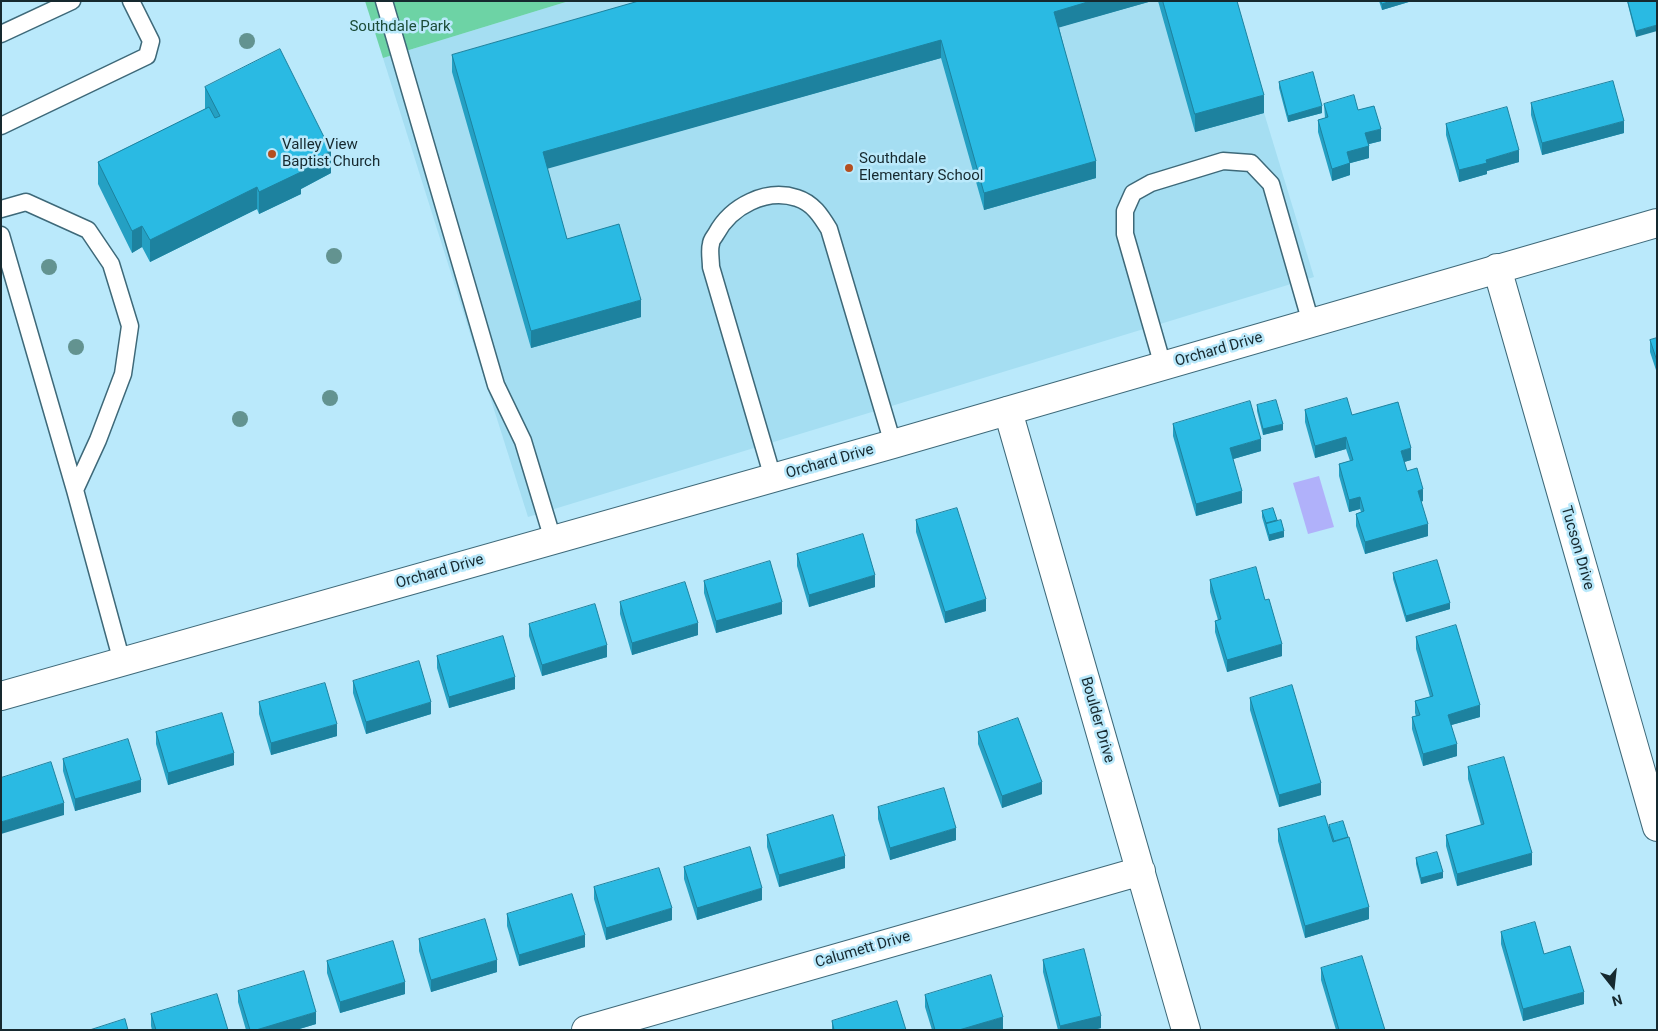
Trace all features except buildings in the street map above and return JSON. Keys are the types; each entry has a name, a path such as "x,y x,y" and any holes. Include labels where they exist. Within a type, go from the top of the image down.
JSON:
{"street":[{"name":"Orchard Drive","path":"1,696 893,444 1657,222"},
{"name":"Tucson Drive","path":"1497,268 1657,828"},
{"name":"Boulder Drive","path":"1008,411 1186,1030"},
{"name":"Calumett Drive","path":"586,1030 1141,871"}],"lane":[{"path":"1,34 72,1"},
{"path":"1,126 147,56 151,41 131,1"},
{"path":"384,1 496,385 523,441 553,540"},
{"path":"1163,366 1125,234 1125,211 1133,193 1151,183 1223,162 1251,163 1271,184 1312,323"},
{"path":"773,478 711,267 711,244 722,223 735,210 757,199 778,194 798,198 818,211 829,229 893,444"},
{"path":"1,209 26,202 88,230 111,264 130,326 123,374 98,440 75,490"},
{"path":"1,235 75,490 122,662"}],"shaded area":[{"name":"Southdale Elementary School","path":"569,1 1230,1 1314,277 528,517 383,58"}],"green space":[{"name":"Southdale Park","path":"365,1 569,1 383,58"}],"water":[{"path":"1319,476 1334,527 1308,534 1293,483"}],"place":[{"name":"Valley View Baptist Church","path":"272,154"},
{"name":"Southdale Elementary School","path":"849,168"}]}
